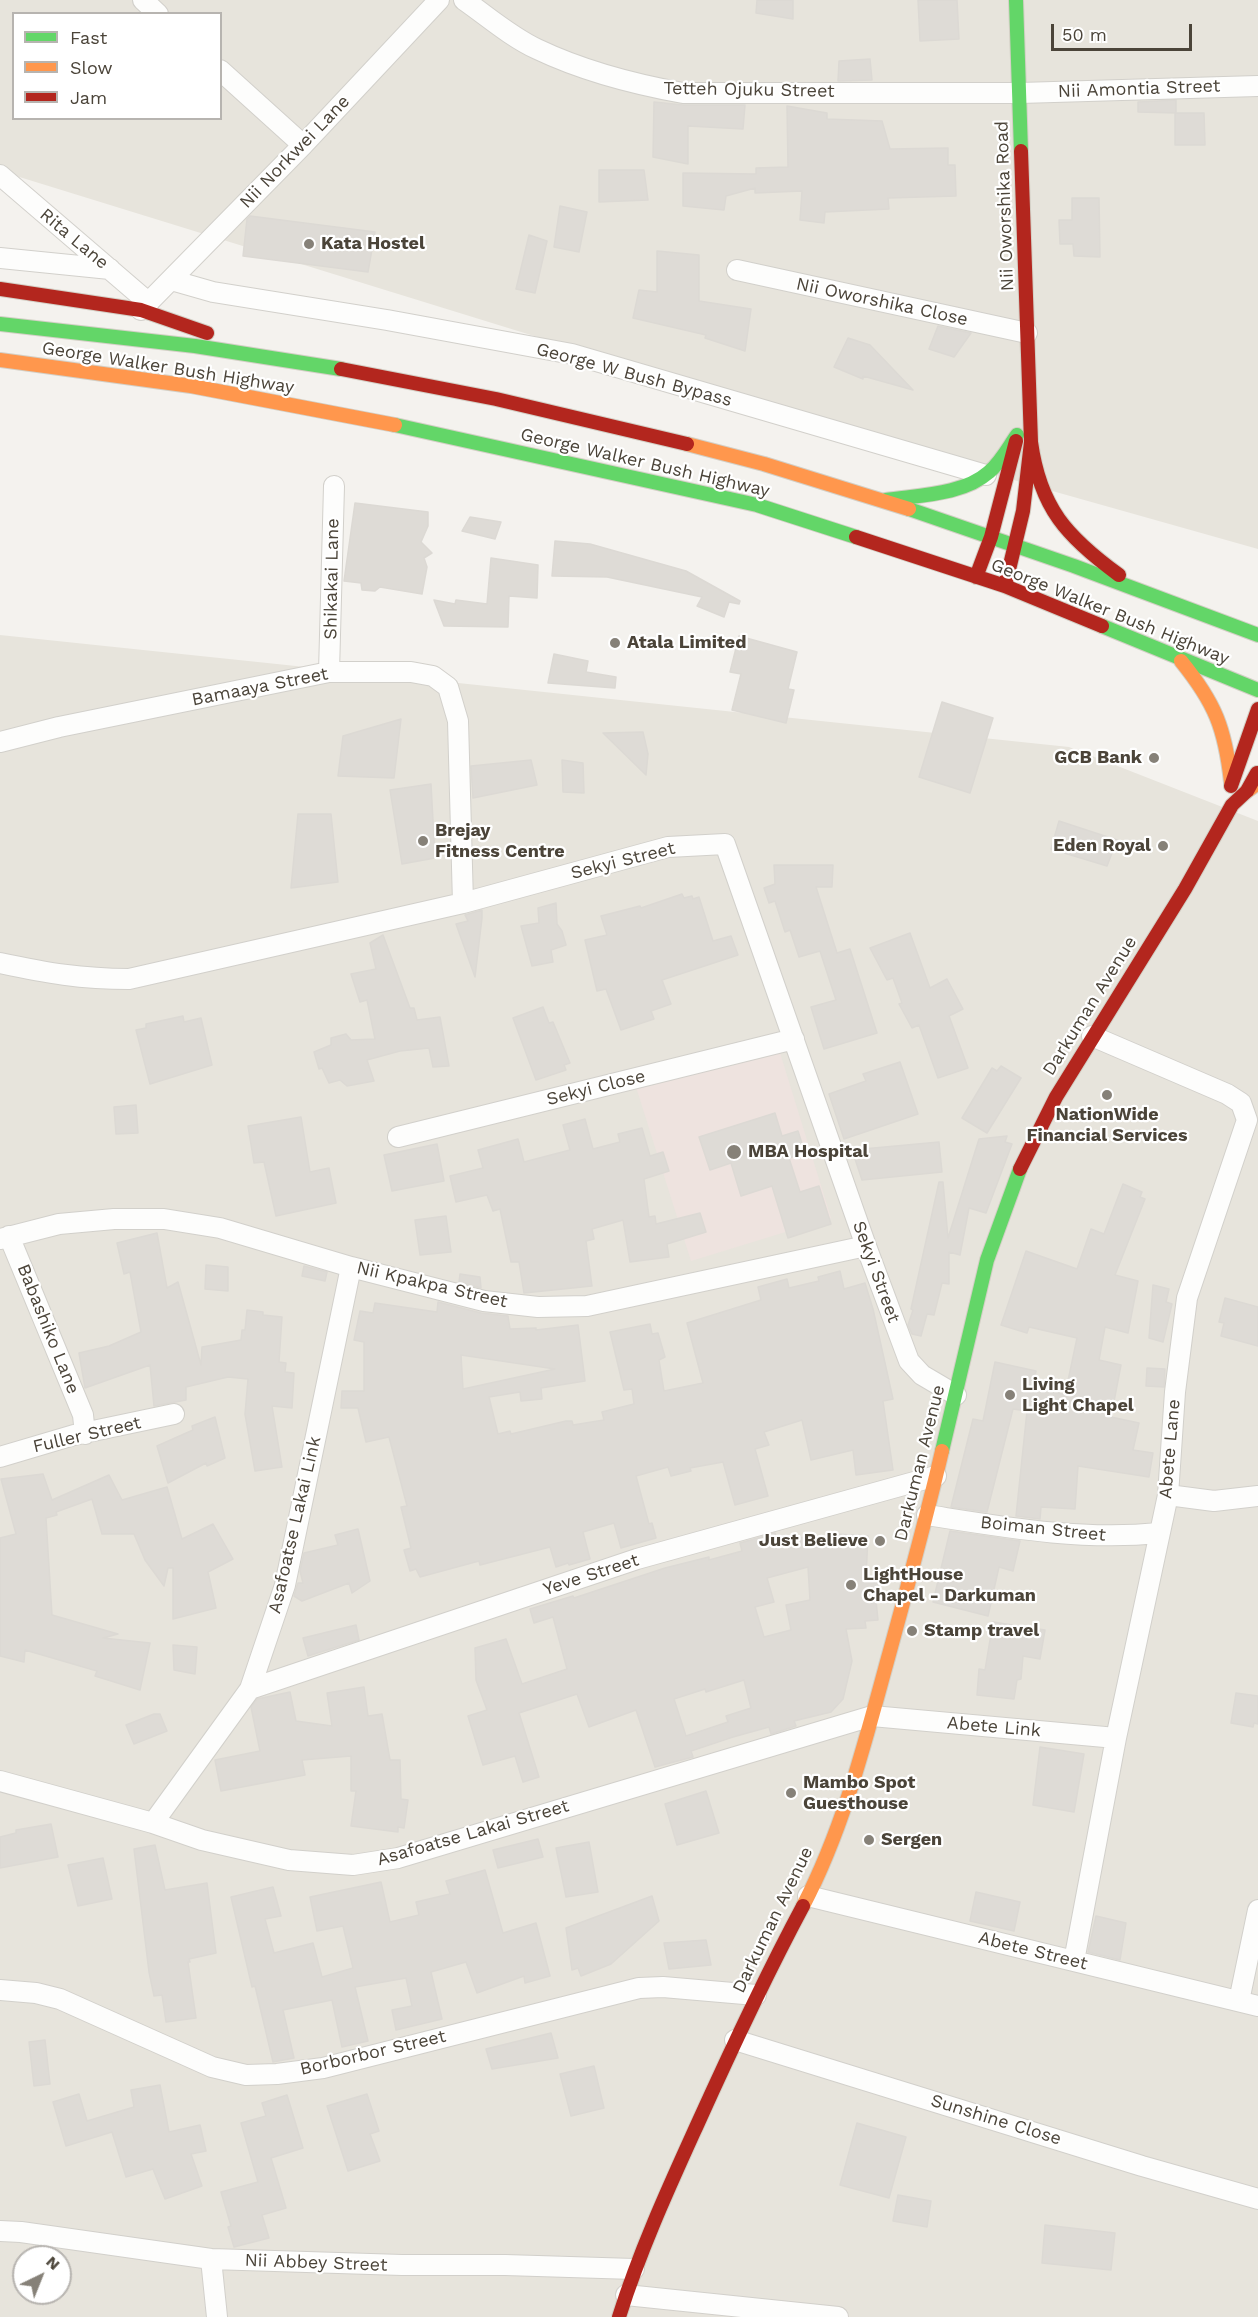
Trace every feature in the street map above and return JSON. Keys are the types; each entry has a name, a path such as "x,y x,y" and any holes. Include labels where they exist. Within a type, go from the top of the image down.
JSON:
{"main road":[{"name":"Nii Oworshika Road","path":"1005,586 1016,546 1028,482 1031,442 1028,411 1016,0"},
{"path":"0,289 145,307 262,355"},
{"name":"George Walker Bush Highway","path":"0,324 262,355 492,399 638,432 762,464 883,500 1258,635"},
{"name":"George Walker Bush Highway","path":"0,360 191,387 393,425 758,505 1005,586 1258,690"},
{"name":"Nii Oworshika Road","path":"976,577 991,537 1017,435 1028,411"},
{"path":"883,500 960,487 986,475 1017,435"},
{"path":"1031,442 1042,491 1065,526 1116,573 1148,594"},
{"path":"1180,659 1216,708 1223,729 1232,805"},
{"path":"1231,782 1258,709"},
{"name":"Darkuman Avenue","path":"619,2317 634,2269 735,2040 808,1896 843,1815 927,1515 987,1260 1015,1182 1056,1097 1092,1036 1185,889 1232,805 1253,787 1258,771"}],"street":[{"path":"143,0 156,12"},
{"name":"Nii Norkwei Lane","path":"145,307 303,145 439,0"},
{"name":"Tetteh Ojuku Street","path":"464,0 536,48 585,68 640,85 683,93 1020,93"},
{"path":"222,72 303,145"},
{"name":"Nii Amontia Street","path":"1020,93 1258,86"},
{"name":"Rita Lane","path":"0,175 110,269 145,307"},
{"path":"0,258 110,269"},
{"name":"Nii Oworshika Close","path":"737,270 1027,333"},
{"name":"George W Bush Bypass","path":"171,280 213,292 387,320 572,354 986,475"},
{"name":"Shikakai Lane","path":"329,672 334,486"},
{"name":"Bamaaya Street","path":"0,742 59,727 329,672 411,672 433,676 448,687 458,721 463,903"},
{"name":"Sekyi Street","path":"0,963 58,976 129,979 463,903 668,847 725,844 866,1246 909,1360 922,1375 956,1395"},
{"name":"Abete Lane","path":"1074,1961 1116,1738 1168,1495 1175,1392 1187,1298 1247,1120 1241,1103 1227,1094 1092,1036"},
{"name":"Sekyi Close","path":"398,1137 794,1039"},
{"name":"Nii Kpakpa Street","path":"4,1237 59,1224 114,1219 164,1220 220,1228 351,1267 484,1301 538,1307 587,1306 866,1246"},
{"name":"Babashiko Lane","path":"4,1237 85,1428"},
{"name":"Asafoatse Lakai Link","path":"153,1823 250,1689 285,1585 351,1267"},
{"name":"Fuller Street","path":"0,1457 74,1435 85,1428 174,1414"},
{"name":"Yeve Street","path":"250,1689 637,1559 936,1476"},
{"path":"1168,1495 1214,1501 1258,1497"},
{"name":"Boiman Street","path":"927,1515 1034,1532 1123,1537 1159,1533"},
{"name":"Abete Link","path":"872,1716 1116,1738"},
{"name":"Asafoatse Lakai Street","path":"0,1781 153,1823 202,1840 289,1860 353,1865 398,1858 872,1716"},
{"name":"Abete Street","path":"808,1896 1249,2003"},
{"path":"1249,2003 1258,1910"},
{"name":"Borborbor Street","path":"0,1990 36,1993 60,1999 212,2067 246,2075 277,2074 323,2068 639,1988 663,1987 756,1995"},
{"name":"Sunshine Close","path":"735,2040 1142,2166 1258,2199"},
{"name":"Nii Abbey Street","path":"0,2231 211,2259 634,2269"},
{"path":"211,2259 217,2317"},
{"path":"626,2295 838,2317"}],"shaded area":[{"path":"0,0 1258,0 1258,549 861,437 0,171"},
{"path":"0,635 1069,747 1258,821 1258,2317 0,2317"},
{"name":"MBA Hospital","path":"777,1043 831,1218 691,1261 636,1087"}],"building":[{"path":"757,0 793,0 793,19 756,13"},
{"path":"918,0 957,0 959,39 920,41"},
{"path":"870,59 872,80 838,81 839,61"},
{"path":"1176,100 1176,113 1138,112 1138,102"},
{"path":"654,102 683,105 745,105 743,129 688,126 688,164 653,157"},
{"path":"787,106 827,113 827,119 882,121 890,149 948,148 948,165 955,165 956,196 888,198 889,209 825,212 824,223 800,220 802,191 755,193 755,188 726,196 724,210 683,206 683,173 756,174 756,168 788,167"},
{"path":"1175,113 1204,113 1205,145 1175,145"},
{"path":"599,170 644,170 648,200 599,202"},
{"path":"1072,198 1099,198 1100,257 1074,256 1073,244 1060,244 1059,220 1072,220"},
{"path":"560,206 587,212 579,252 554,247"},
{"name":"Kata Hostel","path":"250,216 375,232 368,272 243,256 247,219"},
{"path":"529,235 547,241 535,293 516,289"},
{"path":"657,251 699,255 699,301 751,309 745,351 705,338 706,335 633,318 639,290 657,292"},
{"path":"938,326 971,333 954,357 929,349"},
{"path":"848,338 870,345 913,390 863,376 863,379 834,367"},
{"path":"355,503 428,512 428,526 421,542 432,553 424,558 427,567 422,594 380,587 375,591 362,590 361,583 344,581"},
{"path":"470,517 501,522 495,539 462,531"},
{"path":"555,541 590,544 686,571 740,601 739,604 729,602 724,617 697,606 702,597 607,577 552,576"},
{"path":"491,558 538,565 537,598 509,596 508,627 444,626 434,600 455,604 456,600 487,604"},
{"path":"739,636 797,652 788,689 794,690 786,723 732,710 741,674 730,672"},
{"path":"554,654 588,661 586,672 616,677 615,688 548,683"},
{"path":"942,702 993,718 970,793 919,777"},
{"path":"401,719 394,778 338,776 343,736"},
{"path":"643,732 648,754 646,775 603,733"},
{"path":"531,760 537,785 473,798 471,766"},
{"path":"562,760 583,763 584,793 563,792"},
{"path":"431,784 435,858 402,864 390,790"},
{"path":"298,814 331,814 338,882 291,888"},
{"path":"1059,821 1117,840 1107,866 1051,849"},
{"path":"774,865 833,865 832,887 816,887 837,953 850,949 877,1033 824,1049 811,1007 836,1000 820,951 799,957 790,930 785,932 775,901 769,903 764,888 775,884"},
{"path":"682,894 684,898 699,897 713,941 731,936 738,955 662,980 671,1004 651,1011 654,1019 621,1030 606,989 597,991 585,940 607,935 601,916 640,906 641,908"},
{"path":"556,903 557,924 562,931 566,945 551,950 553,962 532,966 521,926 539,923 538,908"},
{"path":"482,910 475,977 456,924 468,921 465,915"},
{"path":"910,933 930,988 947,979 963,1009 949,1016 968,1068 938,1078 919,1025 912,1028 899,1004 902,1003 893,978 887,980 870,948"},
{"path":"383,935 410,1008 414,1008 417,1020 440,1017 449,1066 433,1067 429,1048 400,1051 367,1060 374,1081 347,1086 340,1080 329,1083 322,1068 319,1069 314,1052 331,1045 331,1038 346,1034 351,1040 375,1039 367,1000 360,1002 351,974 376,969 370,943"},
{"path":"543,1007 549,1023 553,1022 570,1063 564,1065 566,1070 536,1080 513,1018"},
{"path":"183,1016 184,1022 201,1018 212,1065 150,1084 136,1030 146,1028 146,1024"},
{"path":"900,1062 918,1114 844,1139 829,1094 866,1081 863,1074"},
{"path":"1001,1066 1021,1078 987,1133 962,1118 992,1068 997,1071"},
{"path":"136,1105 138,1133 116,1134 114,1107"},
{"path":"775,1113 782,1136 798,1131 805,1153 789,1158 800,1192 819,1186 831,1224 788,1238 772,1186 741,1196 731,1163 710,1170 699,1137"},
{"path":"301,1117 310,1172 329,1168 336,1203 276,1216 264,1162 254,1163 248,1126"},
{"path":"585,1119 593,1149 620,1142 618,1134 642,1128 650,1156 663,1152 669,1171 644,1179 649,1217 655,1216 656,1224 700,1213 706,1232 667,1244 669,1257 630,1262 623,1220 592,1229 594,1239 586,1241 592,1286 524,1293 519,1262 511,1262 500,1209 493,1211 487,1195 456,1202 450,1176 483,1168 478,1150 518,1139 524,1162 570,1150 563,1125"},
{"path":"1007,1136 1005,1142 1012,1144 986,1213 969,1208 960,1255 949,1252 949,1284 942,1283 934,1315 927,1314 921,1336 912,1334 908,1325 939,1182 943,1182 948,1238 979,1139"},
{"path":"939,1142 942,1172 862,1180 852,1150"},
{"path":"437,1144 444,1181 392,1191 384,1155"},
{"path":"1123,1184 1142,1192 1140,1197 1145,1199 1115,1275 1138,1281 1128,1333 1105,1327 1099,1360 1121,1365 1111,1417 1139,1423 1133,1450 1153,1453 1149,1477 1078,1466 1075,1509 1041,1507 1040,1519 1016,1516 1027,1411 1013,1409 987,1512 951,1507 973,1419 983,1421 995,1362 1036,1371 1033,1385 1065,1395 1077,1338 1029,1327 1027,1333 1001,1325 1026,1251 1077,1269 1091,1229 1104,1234"},
{"path":"446,1216 451,1252 420,1255 415,1220"},
{"path":"157,1233 167,1288 178,1282 201,1365 202,1347 241,1340 242,1330 245,1330 247,1310 282,1317 279,1362 286,1363 285,1372 294,1373 292,1408 272,1406 282,1467 255,1471 245,1414 248,1379 228,1377 186,1387 186,1400 154,1406 150,1365 85,1388 79,1353 109,1346 141,1332 130,1272 124,1274 117,1243"},
{"path":"206,1265 228,1267 228,1291 205,1289"},
{"path":"304,1266 327,1272 325,1281 302,1276"},
{"path":"840,1271 844,1289 865,1283 893,1399 883,1401 893,1470 856,1475 853,1450 811,1460 802,1420 764,1432 769,1445 755,1449 768,1496 735,1505 723,1462 690,1468 691,1471 671,1476 668,1467 636,1476 649,1524 652,1523 656,1538 621,1548 614,1523 583,1532 590,1559 569,1565 568,1563 556,1567 550,1547 480,1565 479,1561 420,1577 416,1569 410,1571 404,1550 411,1548 401,1507 407,1506 389,1437 366,1442 358,1408 341,1408 342,1391 364,1391 364,1342 354,1340 360,1311 373,1313 375,1303 437,1312 438,1302 481,1313 508,1316 510,1329 536,1328 536,1330 578,1325 585,1381 541,1388 542,1399 521,1401 520,1392 489,1397 498,1434 510,1431 511,1434 566,1421 572,1421 573,1425 604,1420 602,1412 634,1404 632,1389 624,1390 610,1332 650,1324 652,1334 658,1333 665,1357 659,1360 664,1391 703,1383 687,1323 761,1300 758,1287 787,1279 789,1288 819,1281 818,1277","holes":["461,1355 555,1369 463,1389"]},
{"path":"460,1274 480,1277 481,1288 459,1282"},
{"path":"1153,1285 1169,1289 1166,1302 1172,1304 1163,1342 1149,1338"},
{"path":"1225,1298 1258,1307 1258,1346 1221,1336 1224,1323 1219,1322"},
{"path":"1147,1368 1165,1369 1164,1387 1146,1386"},
{"path":"215,1417 225,1458 207,1466 206,1463 168,1483 157,1446 193,1430 192,1426"},
{"path":"43,1474 52,1500 109,1475 122,1500 167,1487 182,1539 213,1524 233,1559 208,1572 216,1608 173,1619 173,1568 168,1568 164,1586 145,1560 134,1534 102,1534 92,1499 46,1518 52,1615 118,1634 103,1638 150,1643 140,1690 95,1676 97,1671 25,1650 24,1662 0,1656 0,1538 16,1534 1,1479"},
{"path":"358,1529 370,1581 352,1593 349,1583 302,1601 294,1596 298,1583 303,1583 300,1571 304,1553 338,1545 335,1535"},
{"path":"950,1531 1020,1541 1013,1571 999,1567 988,1616 933,1602"},
{"path":"775,1533 776,1537 837,1538 837,1534 868,1536 866,1577 878,1576 879,1590 875,1591 878,1620 865,1621 866,1628 846,1629 852,1661 843,1699 831,1712 794,1721 796,1726 771,1734 769,1727 733,1737 691,1751 693,1757 655,1767 636,1710 589,1727 577,1694 519,1713 539,1777 523,1782 515,1756 483,1765 468,1716 487,1710 476,1680 475,1648 506,1639 522,1684 567,1669 553,1617 534,1623 530,1609 573,1596 574,1598 665,1568 742,1551 740,1543","holes":["808,1567 810,1600 786,1605 791,1630 764,1637 755,1607 774,1602 767,1578","744,1680 751,1708 726,1716 728,1722 686,1736 674,1699"]},
{"path":"993,1622 1045,1630 1040,1659 1023,1656 1021,1679 1017,1680 1014,1699 977,1695 979,1669 985,1670"},
{"path":"356,1625 359,1640 308,1656 303,1638"},
{"path":"173,1645 197,1647 195,1674 174,1670"},
{"path":"364,1687 368,1716 382,1714 390,1760 400,1760 401,1799 408,1800 404,1828 398,1827 398,1832 351,1826 356,1791 351,1791 351,1756 302,1760 305,1775 221,1791 215,1760 260,1751 251,1707 257,1699 290,1692 296,1721 332,1726 327,1693"},
{"path":"1236,1693 1258,1696 1258,1724 1254,1723 1253,1727 1231,1723"},
{"path":"154,1714 160,1714 167,1731 134,1744 126,1725"},
{"path":"1040,1747 1084,1754 1074,1812 1033,1805"},
{"path":"706,1791 719,1833 677,1845 665,1804"},
{"path":"51,1824 58,1857 0,1868 0,1837 16,1833 16,1830"},
{"path":"538,1839 543,1857 498,1868 493,1850"},
{"path":"589,1842 598,1892 566,1897 556,1848"},
{"path":"155,1845 165,1890 207,1883 216,1953 189,1959 190,1962 188,1962 196,2018 166,2022 162,1995 154,1996 134,1849"},
{"path":"103,1858 112,1899 78,1906 68,1865"},
{"path":"485,1870 503,1933 536,1923 550,1976 525,1983 524,1976 477,1993 466,1962 431,1972 442,2019 396,2030 392,2010 412,2006 406,1978 355,1987 368,2041 342,2047 332,2000 283,2010 294,2058 273,2062 255,1986 252,1987 231,1897 273,1887 281,1916 265,1919 274,1953 313,1943 322,1977 353,1968 343,1926 317,1931 310,1897 381,1882 390,1922 419,1915 416,1902 450,1894 446,1881"},
{"path":"976,1892 1020,1902 1014,1931 970,1921"},
{"path":"652,1896 659,1921 611,1964 581,1976 578,1968 572,1970 566,1928"},
{"path":"1096,1916 1126,1923 1120,1960 1088,1952"},
{"path":"706,1940 711,1965 669,1969 664,1943"},
{"path":"551,2033 558,2058 492,2069 486,2049"},
{"path":"45,2040 50,2084 34,2086 29,2042"},
{"path":"594,2066 604,2108 571,2116 560,2074"},
{"path":"160,2085 169,2132 200,2125 206,2151 191,2154 202,2186 165,2199 153,2169 126,2177 112,2132 66,2146 53,2102 79,2094 87,2121 134,2107 131,2090"},
{"path":"367,2094 379,2131 370,2134 380,2161 348,2171 327,2106"},
{"path":"287,2095 303,2148 271,2158 286,2208 262,2215 269,2238 234,2247 228,2227 231,2226 221,2192 258,2182 241,2123 266,2116 262,2103"},
{"path":"857,2123 906,2137 889,2198 840,2185"},
{"path":"898,2195 931,2201 927,2227 893,2221"},
{"path":"1045,2225 1115,2233 1111,2270 1042,2263"}],"traffic: fast":[{"path":"1016,0 1021,151"},
{"path":"0,324 195,346 341,369"},
{"path":"395,425 757,505 856,537"},
{"path":"886,500 954,490 978,480 997,464 1017,435"},
{"path":"909,509 1074,566 1258,635"},
{"path":"1102,626 1258,690"},
{"path":"942,1451 987,1260 1020,1169"}],"traffic: slow":[{"path":"0,360 191,386 395,425"},
{"path":"687,444 764,464 909,509"},
{"path":"1181,661 1193,676 1217,717 1229,763 1231,782"},
{"path":"1247,791 1258,783"},
{"path":"803,1906 829,1849 860,1760 915,1560 942,1451"}],"traffic: jam":[{"path":"1005,586 1023,511 1031,442 1021,151"},
{"path":"0,289 141,310 207,333"},
{"path":"341,369 496,399 687,444"},
{"path":"976,577 991,537 1016,441"},
{"path":"1031,442 1041,485 1059,519 1071,534 1119,575"},
{"path":"856,537 1005,586 1102,626"},
{"path":"1231,786 1258,709"},
{"path":"1020,1169 1056,1097 1185,889 1232,805 1247,791 1257,773"},
{"path":"619,2317 676,2171 723,2068 803,1906"}],"place":[{"name":"Kata Hostel","path":"309,244"},
{"name":"Atala Limited","path":"615,643"},
{"name":"GCB Bank","path":"1154,758"},
{"name":"Brejay Fitness Centre","path":"423,841"},
{"name":"Eden Royal","path":"1163,846"},
{"name":"NationWide Financial Services","path":"1107,1095"},
{"name":"MBA Hospital","path":"734,1152"},
{"name":"Living Light Chapel","path":"1010,1395"},
{"name":"Just Believe","path":"880,1541"},
{"name":"LightHouse Chapel - Darkuman","path":"851,1585"},
{"name":"Stamp travel","path":"912,1631"},
{"name":"Mambo Spot Guesthouse","path":"791,1793"},
{"name":"Sergen","path":"869,1840"}]}
